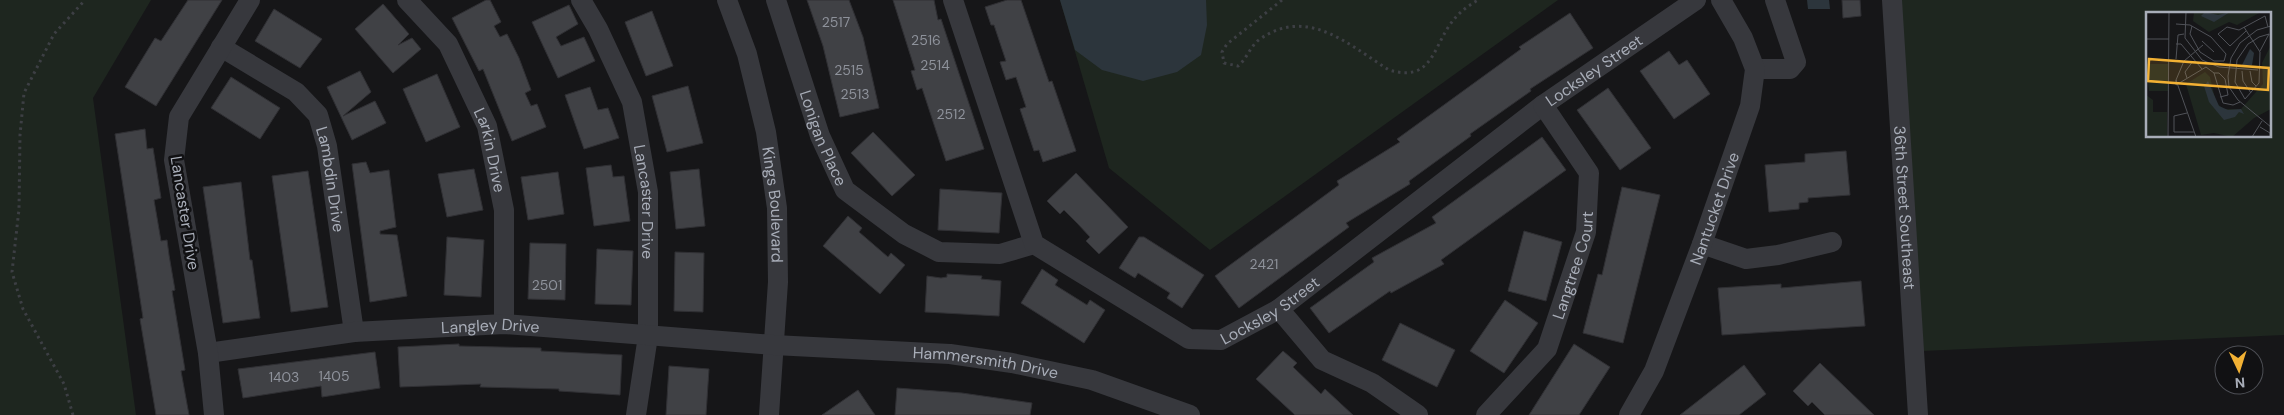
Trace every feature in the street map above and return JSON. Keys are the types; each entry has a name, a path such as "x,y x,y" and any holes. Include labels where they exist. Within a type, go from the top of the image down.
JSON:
{"street":[{"name":"Lancaster Drive","path":"214,415 208,353 174,160 179,117 250,0"},
{"name":"Larkin Drive","path":"408,0 448,44 487,126 504,210 504,324"},
{"name":"Lancaster Drive","path":"581,0 598,29 632,102 648,192 648,336 636,415"},
{"name":"Kings Boulevard","path":"727,0 747,54 766,132 777,208 778,282 769,415"},
{"name":"Lonigan Place","path":"776,0 820,136 845,190 904,234 939,252 1000,254 1034,244"},
{"path":"953,0 1034,244"},
{"name":"Locksley Street","path":"1034,244 1189,339 1221,340 1279,309 1543,105 1696,0"},
{"name":"Nantucket Drive","path":"1629,415 1654,371 1702,244 1750,106 1755,69 1743,38 1721,0"},
{"path":"1755,69 1790,69 1796,62 1775,0"},
{"name":"36th Street Southeast","path":"1892,0 1918,415"},
{"name":"Lambdin Drive","path":"221,47 296,92 318,115 327,146 354,332"},
{"name":"Langtree Court","path":"1486,415 1547,349 1586,232 1589,173 1543,105"},
{"path":"1702,244 1746,259 1778,255 1832,242"},
{"path":"1279,309 1322,360 1372,383 1418,415"},
{"name":"Langley Drive","path":"208,353 354,332 504,324 774,345"},
{"name":"Hammersmith Drive","path":"774,345 950,354 1012,363 1092,380 1190,415"}],"path":[{"path":"73,415 64,384 23,309 12,272 19,209 20,135 24,92 54,34 85,0"},
{"path":"1282,0 1227,44 1222,52 1224,62 1238,66 1261,39 1288,28 1308,26 1331,34 1389,70 1398,73 1416,71 1433,58 1448,27 1457,16 1465,7 1478,0"}],"shaded area":[{"path":"0,0 151,0 93,98 136,415 0,415"},
{"path":"1060,0 1558,0 1210,250 1109,168"},
{"path":"1060,0 1206,0 1207,25 1201,55 1177,72 1143,81 1102,70 1075,50"},
{"path":"1807,0 1829,0 1830,9 1808,9"},
{"path":"1900,0 2284,0 2284,335 1922,351"}],"building":[{"path":"188,0 222,0 156,106 125,87 155,38 161,41"},
{"path":"486,0 490,0 501,22 494,26 500,37 507,34 519,58 531,90 525,93 531,106 537,104 546,127 512,141 483,69 479,71 452,18"},
{"path":"807,0 849,0 863,37 879,108 840,117 823,46"},
{"path":"893,0 934,0 938,20 941,19 984,149 946,161 922,88 917,90 911,71 915,70"},
{"path":"1007,0 1021,0 1049,82 1052,81 1076,151 1043,162 1039,150 1034,151 1020,109 1026,107 1016,77 1006,80 1000,62 1006,61 994,25 991,25 985,7"},
{"path":"1842,0 1860,0 1861,16 1843,18"},
{"path":"383,4 409,34 398,45 412,38 421,49 393,73 355,29"},
{"path":"569,5 578,24 556,37 561,46 584,37 595,61 558,78 532,22"},
{"path":"274,9 322,39 300,68 255,41"},
{"path":"652,11 673,66 646,76 625,22"},
{"path":"1570,13 1593,48 1530,89 1531,91 1470,134 1471,136 1409,181 1410,184 1346,223 1349,227 1239,308 1215,276 1339,185 1337,181 1400,142 1397,139 1521,49 1519,47"},
{"path":"1669,51 1679,65 1687,60 1710,94 1674,119 1640,71"},
{"path":"360,71 371,92 343,116 375,101 386,123 352,140 327,87"},
{"path":"437,74 460,127 426,142 403,89"},
{"path":"231,77 280,108 260,139 211,108"},
{"path":"688,86 703,143 667,152 652,96"},
{"path":"590,87 598,110 608,108 619,138 584,149 565,95"},
{"path":"1608,88 1651,148 1620,170 1577,110"},
{"path":"145,129 147,149 153,148 161,198 154,200 161,241 167,240 175,290 172,291 185,370 181,371 189,415 156,415 140,319 143,318 115,134"},
{"path":"873,132 915,175 892,196 851,153"},
{"path":"1542,137 1566,170 1441,260 1444,264 1391,293 1390,291 1329,333 1310,308 1374,262 1372,258 1436,223 1432,217"},
{"path":"1846,151 1850,195 1808,198 1808,202 1799,203 1799,209 1769,212 1765,165 1805,162 1805,154"},
{"path":"366,162 370,173 389,170 396,227 380,231 380,234 397,235 407,296 370,302 352,164"},
{"path":"611,165 613,177 624,176 630,221 594,226 586,168"},
{"path":"474,169 483,210 447,217 438,174"},
{"path":"699,169 705,226 676,229 670,172"},
{"path":"308,171 328,307 291,312 272,176"},
{"path":"558,172 564,214 528,220 521,177"},
{"path":"1076,173 1128,227 1099,254 1086,241 1090,237 1077,223 1064,210 1060,214 1047,201"},
{"path":"241,182 250,260 252,260 260,318 223,323 203,187"},
{"path":"1622,187 1660,195 1623,343 1583,333 1598,274 1602,275"},
{"path":"940,189 1002,193 999,233 938,230"},
{"path":"848,216 862,228 859,232 888,257 891,253 905,265 880,294 823,246"},
{"path":"1524,231 1562,242 1546,301 1508,291"},
{"path":"447,237 484,240 481,297 444,295"},
{"path":"1139,237 1144,237 1204,275 1182,308 1167,298 1170,293 1138,273 1135,278 1119,268"},
{"path":"530,243 566,244 565,300 528,299"},
{"path":"597,249 633,251 631,305 595,304"},
{"path":"675,252 704,253 703,312 674,311"},
{"path":"1042,269 1058,280 1055,285 1087,305 1090,300 1105,310 1084,343 1021,303"},
{"path":"947,274 982,276 981,279 1001,281 999,316 925,312 927,276 941,278 947,277"},
{"path":"1861,281 1865,326 1722,335 1718,288 1781,284 1781,288"},
{"path":"1505,300 1538,323 1504,373 1470,351"},
{"path":"1400,323 1455,350 1437,387 1382,360"},
{"path":"459,344 459,346 541,348 541,351 622,355 620,395 559,391 559,389 480,387 481,384 400,387 398,347"},
{"path":"1574,344 1610,367 1579,415 1529,415"},
{"path":"1283,351 1297,363 1293,367 1321,394 1325,389 1353,415 1295,415 1256,379"},
{"path":"375,352 380,388 322,397 321,386 243,398 238,369"},
{"path":"1820,363 1874,415 1825,415 1812,402 1808,406 1793,391"},
{"path":"1744,365 1766,394 1739,415 1680,415"},
{"path":"669,366 709,369 706,415 666,415"},
{"path":"897,388 962,393 1032,403 1030,415 895,415"},
{"path":"858,390 875,415 822,415"}]}
